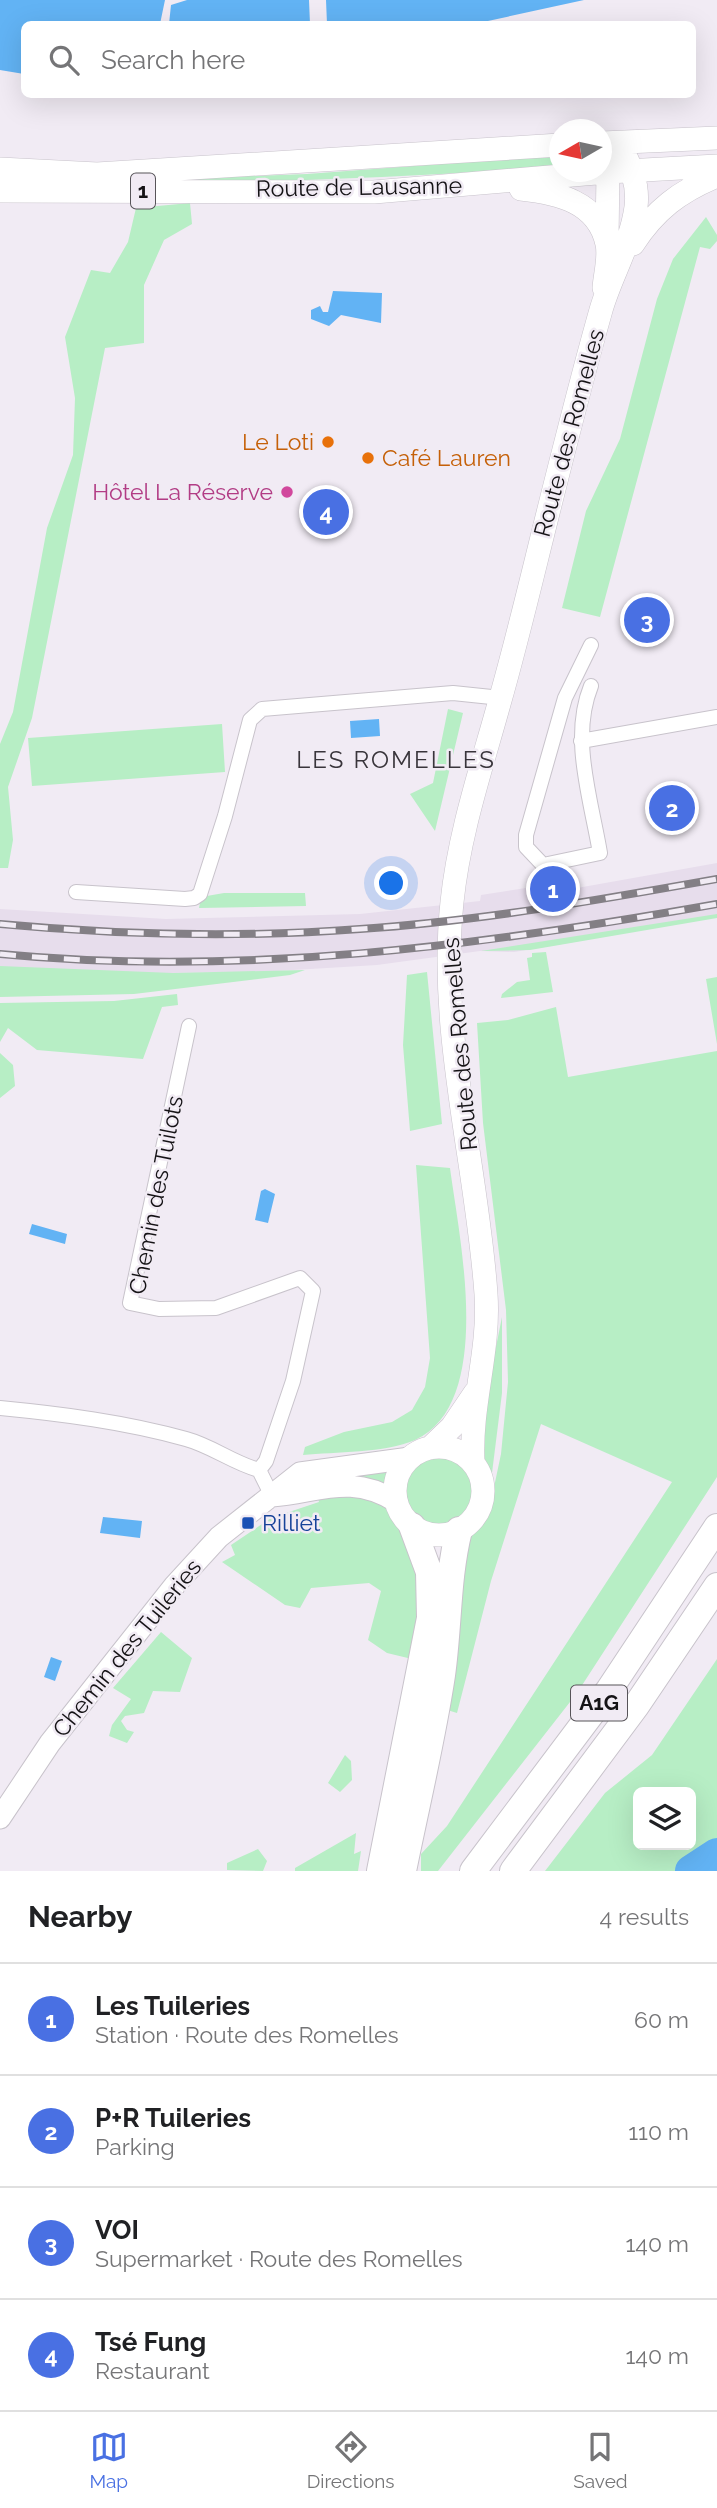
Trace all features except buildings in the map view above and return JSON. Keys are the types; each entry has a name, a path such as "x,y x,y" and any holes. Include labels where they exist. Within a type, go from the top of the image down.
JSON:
{"highway":[{"path":"380,1871 429,1626 429,1572 412,1526"},
{"name":"A1G","path":"472,1871 609,1690 717,1527"},
{"path":"403,1871 437,1708 445,1650 449,1575 459,1530"},
{"name":"A1G","path":"513,1871 636,1706 717,1586"}],"main road":[{"path":"612,143 717,138"},
{"path":"612,145 633,170 636,209 615,254"},
{"name":"Route de Lausanne","path":"0,169 97,174 549,146"},
{"name":"Route de Lausanne","path":"612,172 717,166"},
{"path":"615,254 659,210 692,187 717,176"},
{"name":"Route de Lausanne","path":"0,191 373,192 549,178"},
{"path":"609,182 615,254"},
{"path":"483,184 566,197 589,212 615,254"},
{"name":"Route des Romelles","path":"473,1462 475,1393 485,1352 486,1293 456,1059 450,940 452,902 463,835 615,254"},
{"name":"Route des Romelles","path":"420,1453 452,1427 475,1393"},
{"path":"451,1448 473,1462 481,1475 483,1496 477,1515 459,1530 432,1534 412,1526 397,1502 397,1478 420,1453 451,1448"}],"street":[{"path":"591,686 584,703 581,741 600,853 543,865 526,847 526,835 565,698 592,645"},
{"path":"76,892 185,898 194,898 200,894 225,816 250,720 262,709 453,693 501,698"},
{"path":"581,741 717,717"},
{"name":"Chemin des Tuilots","path":"189,1026 130,1303 159,1309 215,1308 300,1278 313,1290 293,1381 266,1461 259,1470"},
{"path":"0,1408 89,1419 176,1436 202,1444 230,1460 259,1470 272,1496"},
{"name":"Chemin des Tuileries","path":"0,1818 50,1743 197,1559 219,1537 272,1496 289,1479 306,1471 420,1453"},
{"name":"Chemin des Tuileries","path":"272,1496 346,1485 374,1490 397,1502"}],"shaded area":[{"path":"717,863 717,917 514,952 480,951 377,965 260,972 0,975 0,909 166,919 360,914 480,901 481,895 565,882 566,890"}],"green space":[{"path":"549,156 549,167 385,177 93,188 142,180 307,174"},
{"path":"190,203 192,224 164,240 144,285 144,343 105,348 32,718 8,787 13,840 8,868 0,868 0,744 13,712 47,528 73,455 75,398 65,337 91,270 110,273 128,242 136,208"},
{"path":"706,217 717,235 717,241 710,249 700,247 600,617 562,608 586,511 620,439 657,299 673,259"},
{"path":"448,709 463,713 435,831 410,794 433,783"},
{"path":"222,724 225,772 32,786 28,738"},
{"path":"224,893 305,893 306,906 199,908 201,897"},
{"path":"717,914 717,918 530,950 481,951"},
{"path":"546,952 553,992 501,998 502,994 517,982 530,980 527,958 532,957 532,953"},
{"path":"0,966 173,973 305,970 290,975 134,994 0,997"},
{"path":"427,972 442,1124 410,1131 403,1045 407,975"},
{"path":"717,977 717,1044 706,979"},
{"path":"177,994 178,1005 162,1007 143,1059 37,1050 8,1028 0,1042 0,1003 114,1001"},
{"path":"556,1007 568,1077 717,1051 717,1477 577,1693 438,1871 421,1871 421,1854 447,1826 672,1482 541,1424 491,1581 457,1713 444,1709 467,1539 490,1506 501,1454 508,1382 506,1310 483,1123 477,1023 508,1020"},
{"path":"0,1053 13,1065 15,1086 0,1098"},
{"path":"416,1165 450,1168 460,1234 466,1316 464,1356 456,1392 440,1421 415,1440 375,1450 303,1455 305,1447 344,1432 392,1422 412,1410 425,1387 430,1358"},
{"path":"502,1317 502,1393 492,1473 488,1473 481,1457 484,1406"},
{"path":"439,1456 464,1466 474,1491 464,1516 439,1526 414,1516 404,1491 414,1466"},
{"path":"392,1471 387,1487 336,1472"},
{"path":"333,1492 383,1503 407,1536 422,1574 412,1659 387,1653 368,1640 381,1591 369,1583 311,1588 300,1608 285,1605 222,1562 235,1555 231,1545 271,1518 319,1502 317,1494"},
{"path":"161,1632 192,1658 180,1692 153,1691 144,1713 125,1716 121,1721 127,1730 134,1732 127,1743 109,1736 112,1725 131,1699 113,1688"},
{"path":"717,1659 717,1871 545,1871 605,1793 652,1755"},
{"path":"345,1755 351,1761 352,1780 340,1792 328,1783"},
{"path":"356,1833 354,1854 361,1851 358,1871 295,1871 295,1868"},
{"path":"258,1849 267,1861 263,1871 227,1870 227,1863"}],"water":[{"path":"0,0 165,0 161,21 21,21 21,74 0,70"},
{"path":"187,0 309,0 310,21 169,21 171,5"},
{"path":"326,0 584,0 488,21 327,21"},
{"path":"333,291 382,293 381,323 341,315 329,326 311,319 311,310 320,306 323,312 328,312"},
{"path":"379,719 380,736 351,738 350,721"},
{"path":"265,1189 275,1194 268,1223 255,1220 261,1191"},
{"path":"32,1224 67,1234 65,1244 29,1234"},
{"path":"103,1517 142,1521 140,1538 100,1533"},
{"path":"51,1657 62,1661 55,1681 44,1677"}],"waterway":[{"path":"691,1871 717,1854"}],"railway":[{"path":"0,924 180,934 315,932 495,915 717,879"},
{"path":"0,954 181,962 360,953 539,933 717,904"}],"place":[{"name":"Le Loti","path":"328,442"},
{"name":"Café Lauren","path":"368,458"},
{"name":"Hôtel La Réserve","path":"287,492"},
{"name":"Tsé Fung","path":"326,512"},
{"name":"VOI","path":"647,620"},
{"name":"P+R Tuileries","path":"672,808"},
{"name":"Les Tuileries","path":"553,889"},
{"name":"Rilliet","path":"248,1523"}],"district":[{"name":"LES ROMELLES","path":"396,760"}]}
